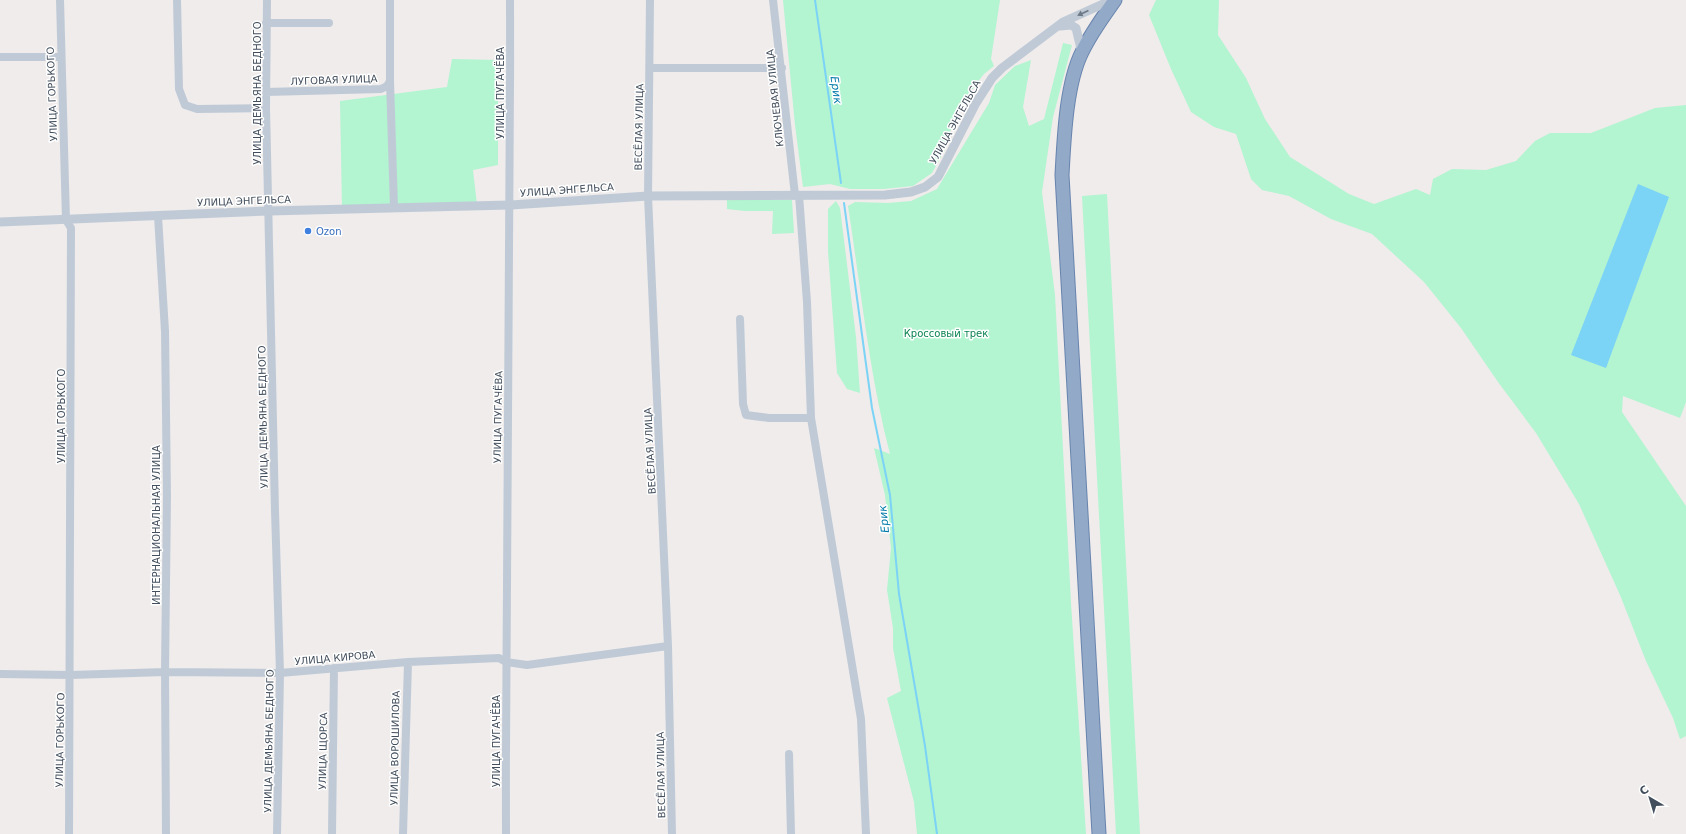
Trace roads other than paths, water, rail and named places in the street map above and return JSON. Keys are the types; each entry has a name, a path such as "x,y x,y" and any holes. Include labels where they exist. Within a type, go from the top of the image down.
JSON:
{"highway":[{"path":"1099,834 1062,175 1064,137 1073,81 1082,53 1113,0"}],"street":[{"name":"УЛИЦА ГОРЬКОГО","path":"60,0 60,57 66,220 71,228 69,834"},
{"path":"177,0 179,89 185,105 197,110 266,108"},
{"name":"УЛИЦА ДЕМЬЯНА БЕДНОГО","path":"266,0 268,211 274,495 280,673 277,834"},
{"name":"ЛУГОВАЯ УЛИЦА","path":"266,92 381,89 387,86 390,81 390,0"},
{"name":"УЛИЦА ПУГАЧЁВА","path":"506,834 506,662 511,204 510,0"},
{"name":"ВЕСЁЛАЯ УЛИЦА","path":"650,0 648,196 668,646 672,834"},
{"name":"КЛЮЧЕВАЯ УЛИЦА","path":"774,0 797,195 807,302 811,418 861,719 866,834"},
{"name":"УЛИЦА ЭНГЕЛЬСА","path":"0,222 268,211 511,204 648,196 885,195 911,192 925,187 938,177 976,103 992,78 1002,68 1063,22 1113,0"},
{"path":"266,23 329,23"},
{"path":"1055,28 1071,25 1076,28 1082,53"},
{"path":"0,57 60,57"},
{"path":"650,68 782,68"},
{"path":"390,81 394,208"},
{"name":"ИНТЕРНАЦИОНАЛЬНАЯ УЛИЦА","path":"158,216 165,330 167,496 165,672 166,834"},
{"path":"740,319 743,404 746,414 769,418 811,418"},
{"name":"УЛИЦА КИРОВА","path":"0,674 70,675 165,672 280,673 408,662 499,658 506,662 527,665 668,646"},
{"name":"УЛИЦА ВОРОШИЛОВА","path":"403,834 408,662"},
{"name":"УЛИЦА ЩОРСА","path":"332,834 334,668"},
{"path":"789,754 791,834"}],"water":[{"path":"1638,184 1669,197 1606,368 1571,355"}],"waterway":[{"name":"Ерик","path":"815,0 841,183"},
{"name":"Ерик","path":"844,203 872,408 890,495 899,594 925,746 937,834"}],"place":[{"name":"Ozon","path":"308,231"}],"park label":[{"name":"Кроссовый трек","path":"946,333"}]}
